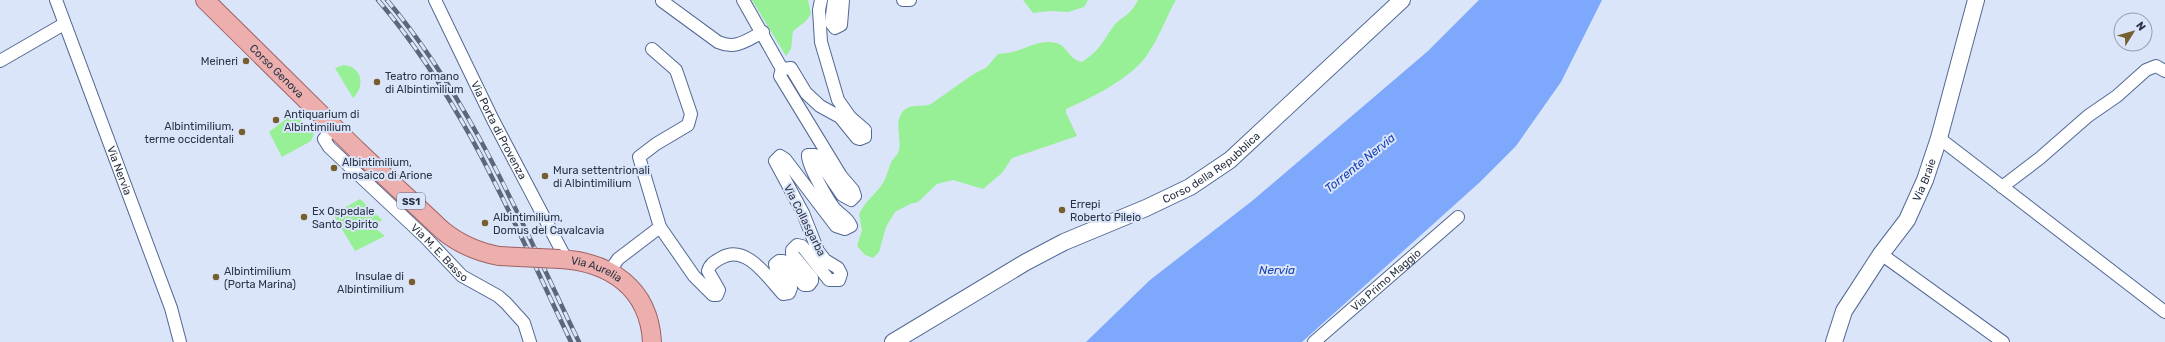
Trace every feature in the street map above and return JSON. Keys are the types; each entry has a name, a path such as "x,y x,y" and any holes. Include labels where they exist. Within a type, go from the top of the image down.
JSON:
{"main road":[{"name":"Corso Genova","path":"205,0 412,203 453,239 475,251 499,256"},
{"name":"Corso della Repubblica","path":"893,342 987,285 1064,242 1146,208 1190,187 1230,160 1402,0"},
{"name":"Via Braie","path":"1834,342 1844,311 1881,254 1907,220 1925,180 1939,138 1976,0"},
{"name":"Via Aurelia","path":"499,256 563,259 592,263 610,271 623,281 641,301 647,315 652,342"}],"street":[{"name":"Via Nervia","path":"56,0 169,302 180,342"},
{"name":"Via Porta di Provenza","path":"435,0 563,259"},
{"name":"Via Collasgarba","path":"652,49 676,70 691,114 688,125 656,144 639,157 660,227 694,276 713,295 717,295 719,290 708,271 710,265 727,254 736,254 754,262 783,294 789,293 791,288 776,269 775,264 779,261 783,261 804,285 809,285 812,281 812,278 792,254 792,250 797,245 802,246 829,280 838,280 840,274 838,268 825,260 818,251 804,213 776,164 776,159 780,156 785,159 836,226 845,229 851,226 848,219 836,210 822,188 807,159 808,155 815,155 842,195 851,200 855,196 780,78 782,69 763,32 743,0"},
{"path":"782,69 786,67 793,70 806,93 820,106 840,117 857,138 862,139 865,137 865,130 850,117 838,100 821,42 819,10 821,0"},
{"path":"834,0 831,23 835,28 841,25 844,0"},
{"path":"903,0 910,0"},
{"path":"662,1 718,42 728,46 738,45 763,32"},
{"path":"0,61 64,24"},
{"path":"2002,187 2040,158 2088,116 2117,96 2146,70 2156,66 2165,71"},
{"name":"Via M. E. Basso","path":"334,127 324,139 329,147 426,238 462,276 506,303 524,323 530,342"},
{"path":"1939,138 2165,312"},
{"name":"Via Primo Maggio","path":"1314,342 1458,217"},
{"path":"610,271 618,260 660,227"},
{"path":"1881,254 2003,342"}],"green space":[{"path":"752,0 808,0 811,14 806,21 793,31 791,49 786,56"},
{"path":"1023,0 1088,0 1084,7 1068,12 1050,11 1033,13"},
{"path":"1138,0 1176,0 1149,52 1133,70 1100,93 1066,109 1066,113 1077,136 1012,158 1002,173 983,189 953,180 937,184 918,202 910,204 895,212 886,227 879,252 873,258 865,255 857,246 862,230 859,214 864,205 883,183 892,162 898,153 900,144 898,123 904,110 911,107 931,104 972,75 987,67 998,54 1014,52 1035,44 1051,42 1060,44 1074,58 1082,62 1097,50 1113,27 1132,10"},
{"path":"344,65 355,69 360,78 357,94 353,98 335,68"},
{"path":"294,113 314,134 311,141 282,157 269,132"},
{"path":"360,199 382,220 374,227 385,236 355,251 333,214"}],"water":[{"name":"Nervia","path":"1479,0 1602,0 1561,82 1516,146 1480,182 1302,342 1086,342 1150,280 1252,201 1428,51"}],"railway":[{"path":"378,0 409,39 462,121 508,208 571,342"},
{"path":"387,0 445,79 470,121 516,209 579,342"}],"place":[{"name":"Meineri","path":"246,61"},
{"name":"Teatro romano di Albintimilium","path":"377,82"},
{"name":"Antiquarium di Albintimilium","path":"276,120"},
{"name":"Albintimilium, terme occidentali","path":"242,132"},
{"name":"Albintimilium, mosaico di Arione","path":"334,168"},
{"name":"Mura settentrionali di Albintimilium","path":"545,176"},
{"name":"Errepi Roberto Pileio","path":"1062,210"},
{"name":"Ex Ospedale Santo Spirito","path":"304,217"},
{"name":"Albintimilium, Domus del Cavalcavia","path":"485,223"},
{"name":"Albintimilium (Porta Marina)","path":"216,277"},
{"name":"Insulae di Albintimilium","path":"412,282"}],"water label":[{"name":"Torrente Nervia","path":"1360,163"}]}
